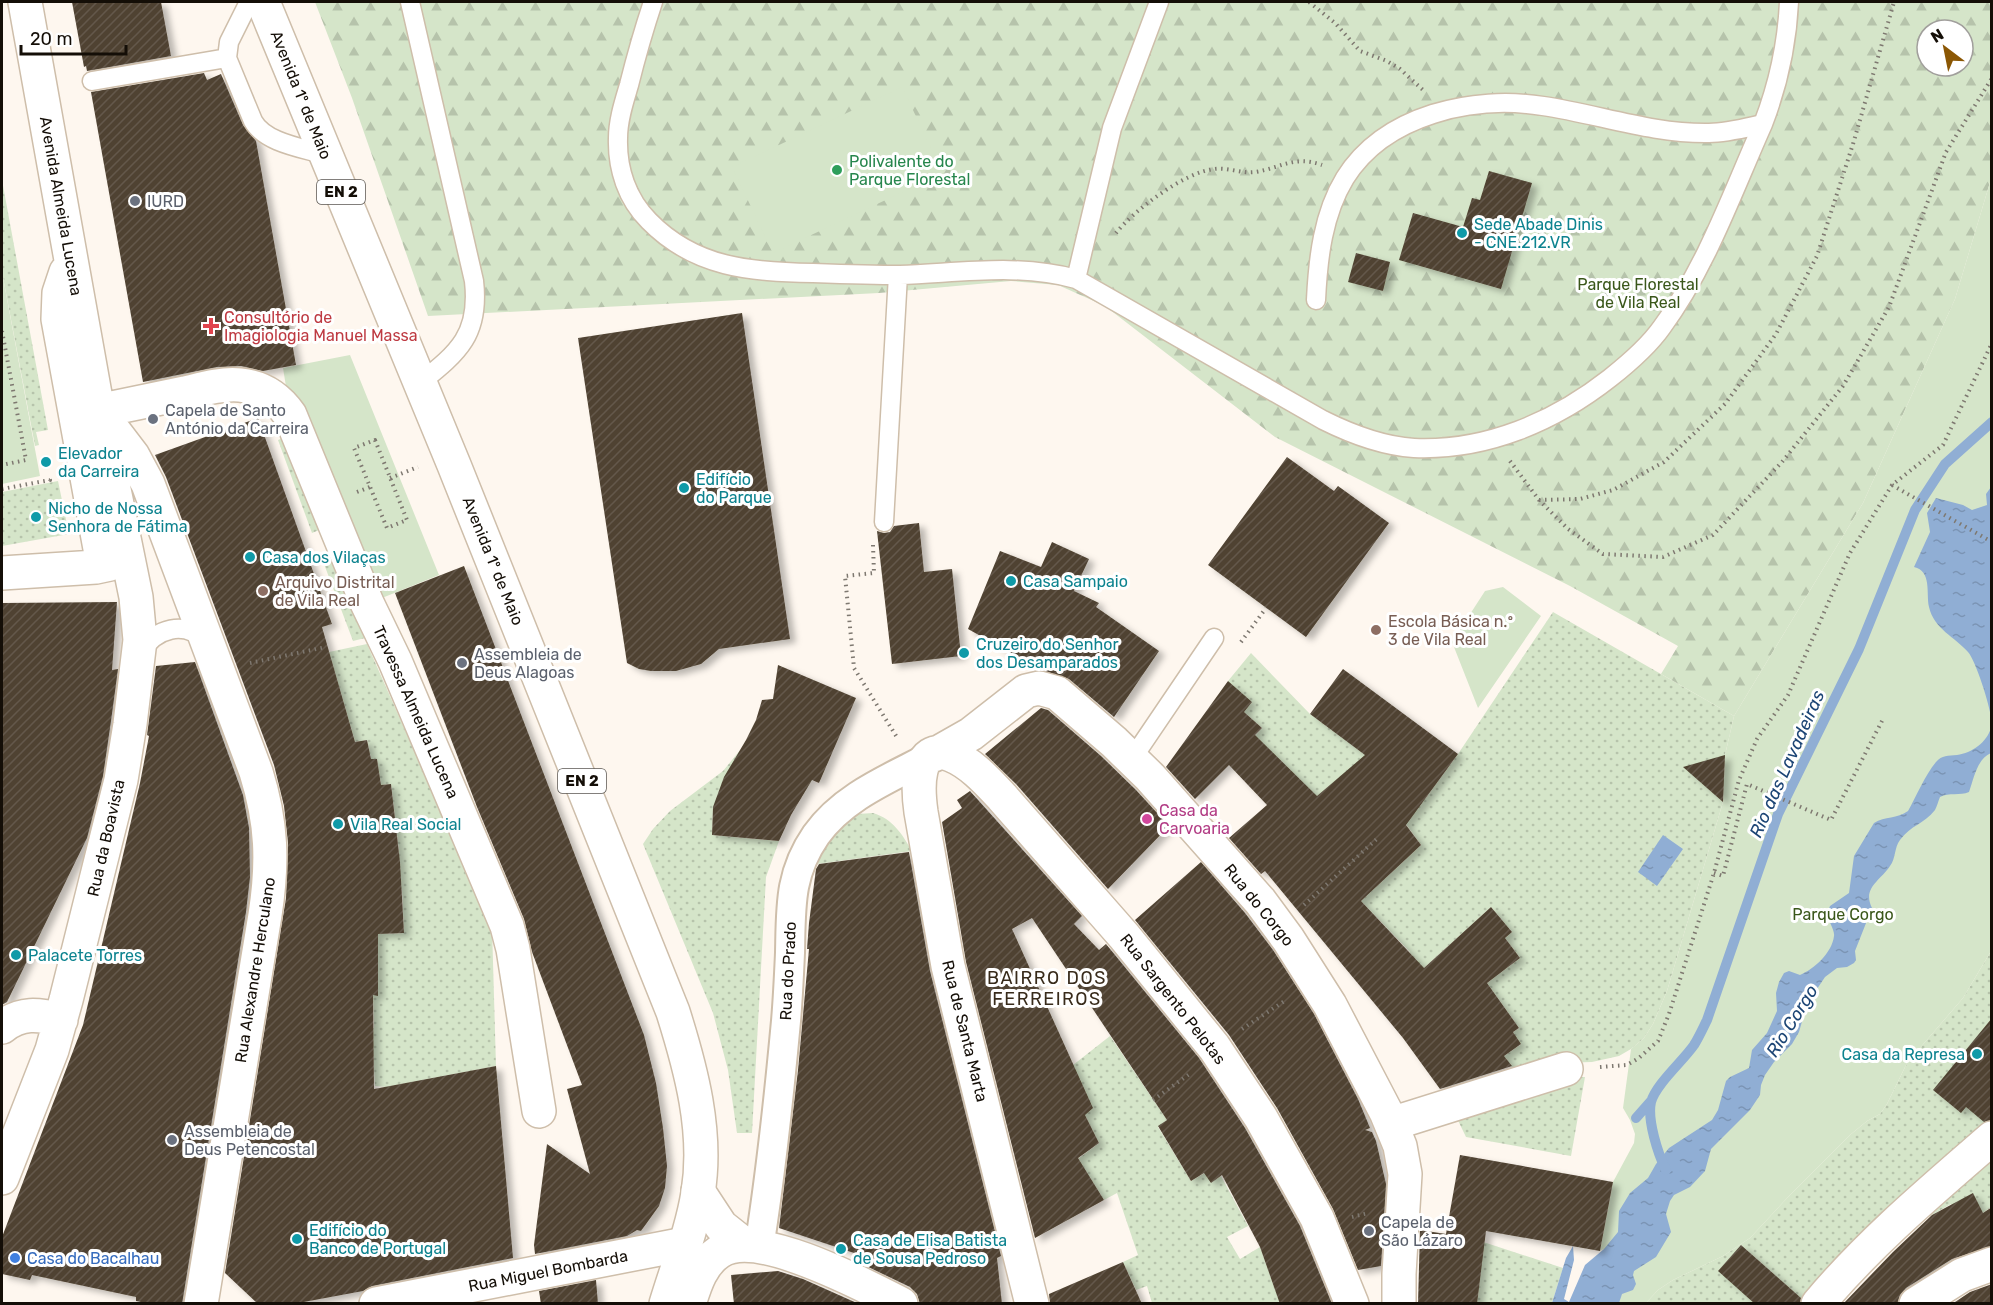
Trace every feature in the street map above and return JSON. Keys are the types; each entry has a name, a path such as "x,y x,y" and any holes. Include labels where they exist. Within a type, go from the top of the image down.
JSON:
{"street":[{"name":"Avenida Almeida Lucena","path":"25,2 98,411 139,613 139,654"},
{"name":"Avenida 1º de Maio","path":"262,2 420,383 673,1012 686,1057 698,1115 701,1147 698,1191 685,1244 666,1304"},
{"path":"70,257 58,293 57,313 101,552 100,559 89,567"},
{"name":"Travessa Almeida Lucena","path":"98,411 207,388 234,385 258,389 272,396 294,421 368,603 395,661 507,926 513,949 539,1111"},
{"name":"Avenida Almeida Lucena","path":"98,411 133,456 155,502 214,657"},
{"path":"2,573 89,567 113,563 127,555 145,534 155,502"},
{"name":"Rua da Boavista","path":"2,1178 52,1050 61,1020 115,807 130,724 139,654"},
{"name":"Rua Alexandre Herculano","path":"201,1304 266,915 271,867 270,831 262,793 214,657"},
{"name":"Rua do Corgo","path":"925,759 976,730 1026,691 1039,688 1058,693 1132,759 1245,884 1280,927 1315,980 1391,1124 1403,1159 1405,1174 1399,1304"},
{"name":"Rua Sargento Pelotas","path":"925,759 945,754 957,758 986,780 1124,936 1216,1051 1261,1118 1319,1224 1352,1304"},
{"name":"Rua do Prado","path":"752,1246 782,1059 788,990 792,891 797,871 816,835 840,809 856,796 925,759"},
{"name":"Rua de Santa Marta","path":"925,759 920,770 918,789 943,938 1032,1304"},
{"path":"2,1027 15,1018 27,1015 61,1020"},
{"path":"1391,1124 1566,1069"},
{"path":"1818,1304 1857,1260 1905,1214 1992,1138"},
{"path":"698,1191 721,1226 752,1246 819,1265 901,1304"},
{"name":"Rua Miguel Bombarda","path":"376,1304 685,1244"},
{"path":"689,1304 700,1275 711,1258 726,1248 752,1246"},
{"path":"1916,1304 1962,1275 1992,1264"}],"lane":[{"path":"249,2 229,42 227,58 258,129 277,140 326,155"},
{"path":"410,2 476,297 476,310 471,327 459,348 452,357 420,383"},
{"path":"653,2 620,117 618,137 621,172 635,203 645,216 664,235 680,246 704,258 738,268 775,272 898,275 1005,269 1043,272 1076,279 1343,430 1364,438 1412,448 1462,445 1493,439 1562,411 1602,384 1645,348 1662,328 1698,267 1771,103 1779,74 1789,2"},
{"path":"1076,279 1105,152 1159,2"},
{"path":"92,81 227,58"},
{"path":"1316,300 1322,240 1330,211 1345,178 1361,157 1378,142 1396,130 1440,111 1489,102 1515,103 1543,106 1683,132 1710,133 1762,124"},
{"path":"884,522 898,275"},
{"path":"139,654 148,640 171,628 185,629 201,637 214,657"},
{"path":"1132,759 1214,638"}],"path":[{"path":"1310,2 1335,23 1360,51 1387,61 1413,79 1440,111"},
{"path":"1539,500 1580,500 1613,490 1664,462 1725,404 1769,342 1817,256 1894,2"},
{"path":"1493,439 1539,500 1568,530 1604,554 1663,557 1713,535 1782,462 1843,386 1888,307 1946,152 1992,78"},
{"path":"1115,235 1143,206 1168,188 1214,169 1254,173 1293,160 1312,161 1345,178"},
{"path":"2,331 26,460 2,465"},
{"path":"1566,1069 1627,1065 1639,1058 1658,1041 1669,1014 1714,873 1739,780 1757,739 1788,695 1850,553 1892,485 1943,444 1992,344"},
{"path":"375,440 390,478 407,520 387,528 354,448 375,440"},
{"path":"390,478 427,464"},
{"path":"2,489 50,480 48,471"},
{"path":"1892,485 1992,542"},
{"path":"884,522 872,524 874,573 845,576 854,668 925,759"},
{"path":"214,657 326,647"},
{"path":"1714,873 1723,876 1748,784 1831,820 1884,717"},
{"path":"1280,927 1379,837"},
{"path":"1153,1100 1216,1051 1315,980"},
{"path":"1319,1224 1403,1206"}],"green space":[{"name":"Parque Florestal de Vila Real","path":"315,2 1991,2 1991,179 1955,299 1863,503 1734,716 1661,674 1678,646 1570,586 1275,437 1105,306 1058,285 1011,281 879,293 428,316 352,98"},
{"name":"Polivalente do Parque Florestal","path":"902,87 943,173 773,253 732,167"},
{"name":"Parque Corgo","path":"1991,179 1991,951 1963,998 1907,1063 1880,1114 1850,1135 1750,1238 1723,1256 1673,1280 1658,1290 1645,1304 1619,1303 1604,1249 1600,1251 1613,1182 1634,1143 1635,1134 1623,1108 1631,1049 1644,1038 1653,1024 1667,991 1723,802 1725,755 1734,716 1863,503 1955,299"},
{"path":"2,180 48,430 36,432 39,445 35,446 2,272"},
{"path":"2,272 40,476 2,484"},
{"path":"350,355 439,575 377,600 288,399 283,368"},
{"path":"290,435 324,528 312,533 278,440"},
{"path":"58,481 69,534 2,546 2,492"},
{"path":"336,560 365,638 353,641 324,564"},
{"path":"1503,587 1541,616 1478,708 1452,642 1485,591"},
{"path":"1553,612 1734,716 1725,755 1723,802 1667,991 1653,1024 1644,1038 1619,1056 1592,1062 1562,1063 1520,1079 1504,1056 1520,1045 1513,1032 1519,1028 1487,983 1520,958 1505,938 1512,932 1491,907 1413,978 1410,952 1361,901 1421,845 1406,824 1316,797 1254,737 1262,728 1244,712 1228,681 1251,653 1310,714 1425,799 1458,754"},
{"path":"367,644 492,927 496,1066 386,1087 375,1086 373,1050 364,1028 374,1028 373,995 378,995 378,934 404,933 402,889 369,888 399,851 391,784 381,785 377,759 371,759 367,740 355,742 329,652"},
{"path":"741,749 812,780 802,796 713,807 712,835 779,841 766,877 752,1133 737,1133 728,1070 713,1013 643,844 670,811 723,771"},
{"path":"873,813 891,823 901,833 912,851 817,864 821,846 850,817"},
{"path":"1991,951 1991,1128 1804,1301 1741,1245 1752,1303 1645,1304 1658,1290 1673,1280 1723,1256 1750,1238 1850,1135 1880,1114 1907,1063 1963,998"},
{"path":"1110,1036 1167,1120 1158,1127 1191,1181 1205,1173 1211,1182 1221,1176 1248,1226 1227,1237 1240,1259 1260,1247 1280,1303 1152,1303 1147,1286 1136,1290 1123,1262 1138,1255 1117,1193 1104,1200 1078,1159 1099,1143 1085,1115 1073,1065"},
{"path":"1576,1077 1585,1077 1571,1156 1466,1137 1452,1108"},
{"path":"1991,1150 1991,1207 1983,1213 1957,1213 1951,1204 1904,1231"},
{"path":"1468,1237 1563,1268 1552,1303 1477,1303 1482,1259"}],"water":[{"path":"1991,487 1991,718 1975,664 1968,652 1935,621 1929,607 1926,578 1920,569 1914,567 1930,532 1927,513 1936,498 1963,505 1972,510 1987,505 1986,494"},
{"name":"Rio Corgo","path":"1991,728 1991,753 1979,764 1969,792 1940,797 1931,815 1900,840 1892,863 1869,895 1872,908 1855,951 1854,963 1847,967 1837,968 1825,977 1807,1004 1799,1032 1792,1044 1765,1075 1760,1095 1750,1110 1711,1149 1705,1171 1690,1187 1674,1195 1670,1201 1666,1214 1671,1232 1656,1257 1634,1271 1636,1284 1633,1290 1622,1294 1619,1303 1552,1303 1566,1258 1573,1246 1574,1260 1564,1299 1569,1302 1585,1265 1604,1249 1618,1232 1619,1211 1630,1193 1648,1178 1669,1148 1712,1120 1718,1110 1726,1081 1749,1068 1752,1050 1767,1033 1777,1011 1776,993 1784,973 1789,971 1800,975 1816,965 1826,954 1834,936 1827,914 1830,906 1849,893 1854,856 1874,823 1908,811 1928,773 1938,760 1973,749 1986,738"},
{"path":"1663,835 1683,849 1657,886 1638,872"}],"building":[{"path":"72,2 161,2 171,56 87,71 86,66 84,67"},
{"path":"204,73 207,80 221,74 243,125 256,141 296,365 263,371 241,366 217,367 143,382 91,92"},
{"name":"Sede Abade Dinis - CNE.212.VR","path":"1489,171 1532,183 1501,289 1399,260 1413,213 1463,227 1472,198 1480,200"},
{"path":"1356,253 1390,262 1383,291 1348,282"},
{"name":"Edifício do Parque","path":"742,313 790,639 719,649 701,664 676,671 639,669 627,663 578,338"},
{"path":"258,418 332,624 322,627 355,742 367,740 371,759 377,759 381,785 391,784 400,862 404,933 378,934 378,996 373,995 374,1089 496,1066 513,1258 293,1304 258,1304 225,1273 286,898 288,843 284,806 274,765 166,477 155,455"},
{"path":"1287,457 1334,491 1338,486 1389,523 1306,637 1208,565"},
{"path":"919,523 924,572 952,569 961,656 892,664 877,531 890,532 894,526"},
{"path":"1052,542 1089,559 1074,591 1099,603 1096,607 1159,651 1114,717 1069,679 1042,670 968,629 1000,551 1041,567"},
{"path":"464,566 644,1035 656,1083 667,1166 665,1188 659,1206 641,1231 637,1230 627,1236 535,1254 534,1245 547,1144 590,1174 567,1089 582,1085 532,952 524,919 477,807 395,593"},
{"path":"117,602 112,670 118,669 103,776 87,838 7,1002 2,1005 2,603"},
{"path":"195,662 243,795 249,828 250,877 182,1304 151,1304 136,1301 136,1297 32,1275 30,1280 2,1274 2,1237 83,1025 140,783 149,736 147,735 156,666"},
{"path":"778,665 856,698 819,783 812,780 791,815 779,841 712,835 713,807 724,777 756,720 762,700 773,699"},
{"path":"1343,669 1458,754 1406,825 1421,845 1361,901 1424,968 1491,907 1512,932 1505,938 1520,958 1487,983 1519,1028 1513,1032 1521,1044 1504,1056 1512,1066 1440,1089 1403,1038 1265,871 1261,874 1229,838 1267,805 1229,765 1195,799 1166,767 1228,681 1252,702 1244,712 1262,728 1255,735 1317,796 1365,755 1310,714"},
{"path":"1041,708 1048,710 1101,756 1169,826 1108,889 1016,784 985,754"},
{"path":"1725,755 1723,802 1683,767"},
{"path":"970,791 1082,916 1074,924 1099,950 1106,944 1199,1058 1245,1128 1300,1226 1332,1304 1280,1304 1260,1247 1222,1175 1211,1183 1204,1173 1191,1181 1158,1126 1167,1120 1032,918 1012,929 1093,1108 1085,1115 1099,1143 1078,1158 1104,1200 1035,1238 966,962 942,822 962,808 957,800"},
{"path":"909,852 930,971 1001,1256 997,1258 1002,1304 920,1304 917,1294 910,1287 860,1263 878,1261 779,1228 798,1070 809,949 807,949 809,923 816,869 819,864"},
{"path":"1201,862 1273,950 1314,1014 1358,1099 1370,1128 1365,1130 1372,1132 1376,1141 1386,1184 1381,1266 1358,1270 1333,1209 1277,1108 1229,1035 1135,920"},
{"name":"Casa da Represa","path":"1992,1018 1992,1120 1984,1122 1966,1107 1961,1113 1933,1090"},
{"path":"1460,1155 1613,1182 1600,1251 1486,1231 1477,1304 1418,1304 1420,1230 1446,1234"},
{"path":"1973,1193 1983,1213 1992,1207 1992,1246 1952,1259 1906,1288 1897,1304 1843,1304 1932,1215"},
{"path":"1741,1245 1801,1298 1800,1304 1755,1304 1718,1271"},
{"path":"1123,1262 1142,1304 1050,1304 1049,1294"},
{"path":"778,1271 803,1279 859,1304 734,1304 731,1275"},
{"path":"596,1280 598,1304 541,1304 539,1291"},
{"path":"1992,1284 1992,1304 1952,1304 1970,1292"}],"waterway":[{"name":"Rio das Lavadeiras","path":"1666,1170 1652,1127 1650,1109 1654,1095 1694,1045 1707,1020 1778,814 1859,649 1915,510 1945,464 1992,422"},
{"path":"1636,1118 1651,1101"}],"place":[{"name":"Polivalente do Parque Florestal","path":"837,170"},
{"name":"IURD","path":"135,201"},
{"name":"Sede Abade Dinis - CNE.212.VR","path":"1462,233"},
{"name":"Consultório de Imagiologia Manuel Massa","path":"211,326"},
{"name":"Capela de Santo António da Carreira","path":"153,419"},
{"name":"Elevador da Carreira","path":"46,462"},
{"name":"Edifício do Parque","path":"684,488"},
{"name":"Nicho de Nossa Senhora de Fátima","path":"36,517"},
{"name":"Casa dos Vilaças","path":"250,557"},
{"name":"Casa Sampaio","path":"1011,581"},
{"name":"Arquivo Distrital de Vila Real","path":"263,591"},
{"name":"Escola Básica n.º 3 de Vila Real","path":"1376,630"},
{"name":"Cruzeiro do Senhor dos Desamparados","path":"964,653"},
{"name":"Assembleia de Deus Alagoas","path":"462,663"},
{"name":"Casa da Carvoaria","path":"1147,819"},
{"name":"Vila Real Social","path":"338,824"},
{"name":"Palacete Torres","path":"16,955"},
{"name":"Casa da Represa","path":"1977,1054"},
{"name":"Assembleia de Deus Petencostal","path":"172,1140"},
{"name":"Capela de São Lázaro","path":"1369,1231"},
{"name":"Edifício do Banco de Portugal","path":"297,1239"},
{"name":"Casa de Elisa Batista de Sousa Pedroso","path":"841,1249"},
{"name":"Casa do Bacalhau","path":"15,1258"}],"district":[{"name":"BAIRRO DOS FERREIROS","path":"1047,988"}]}
